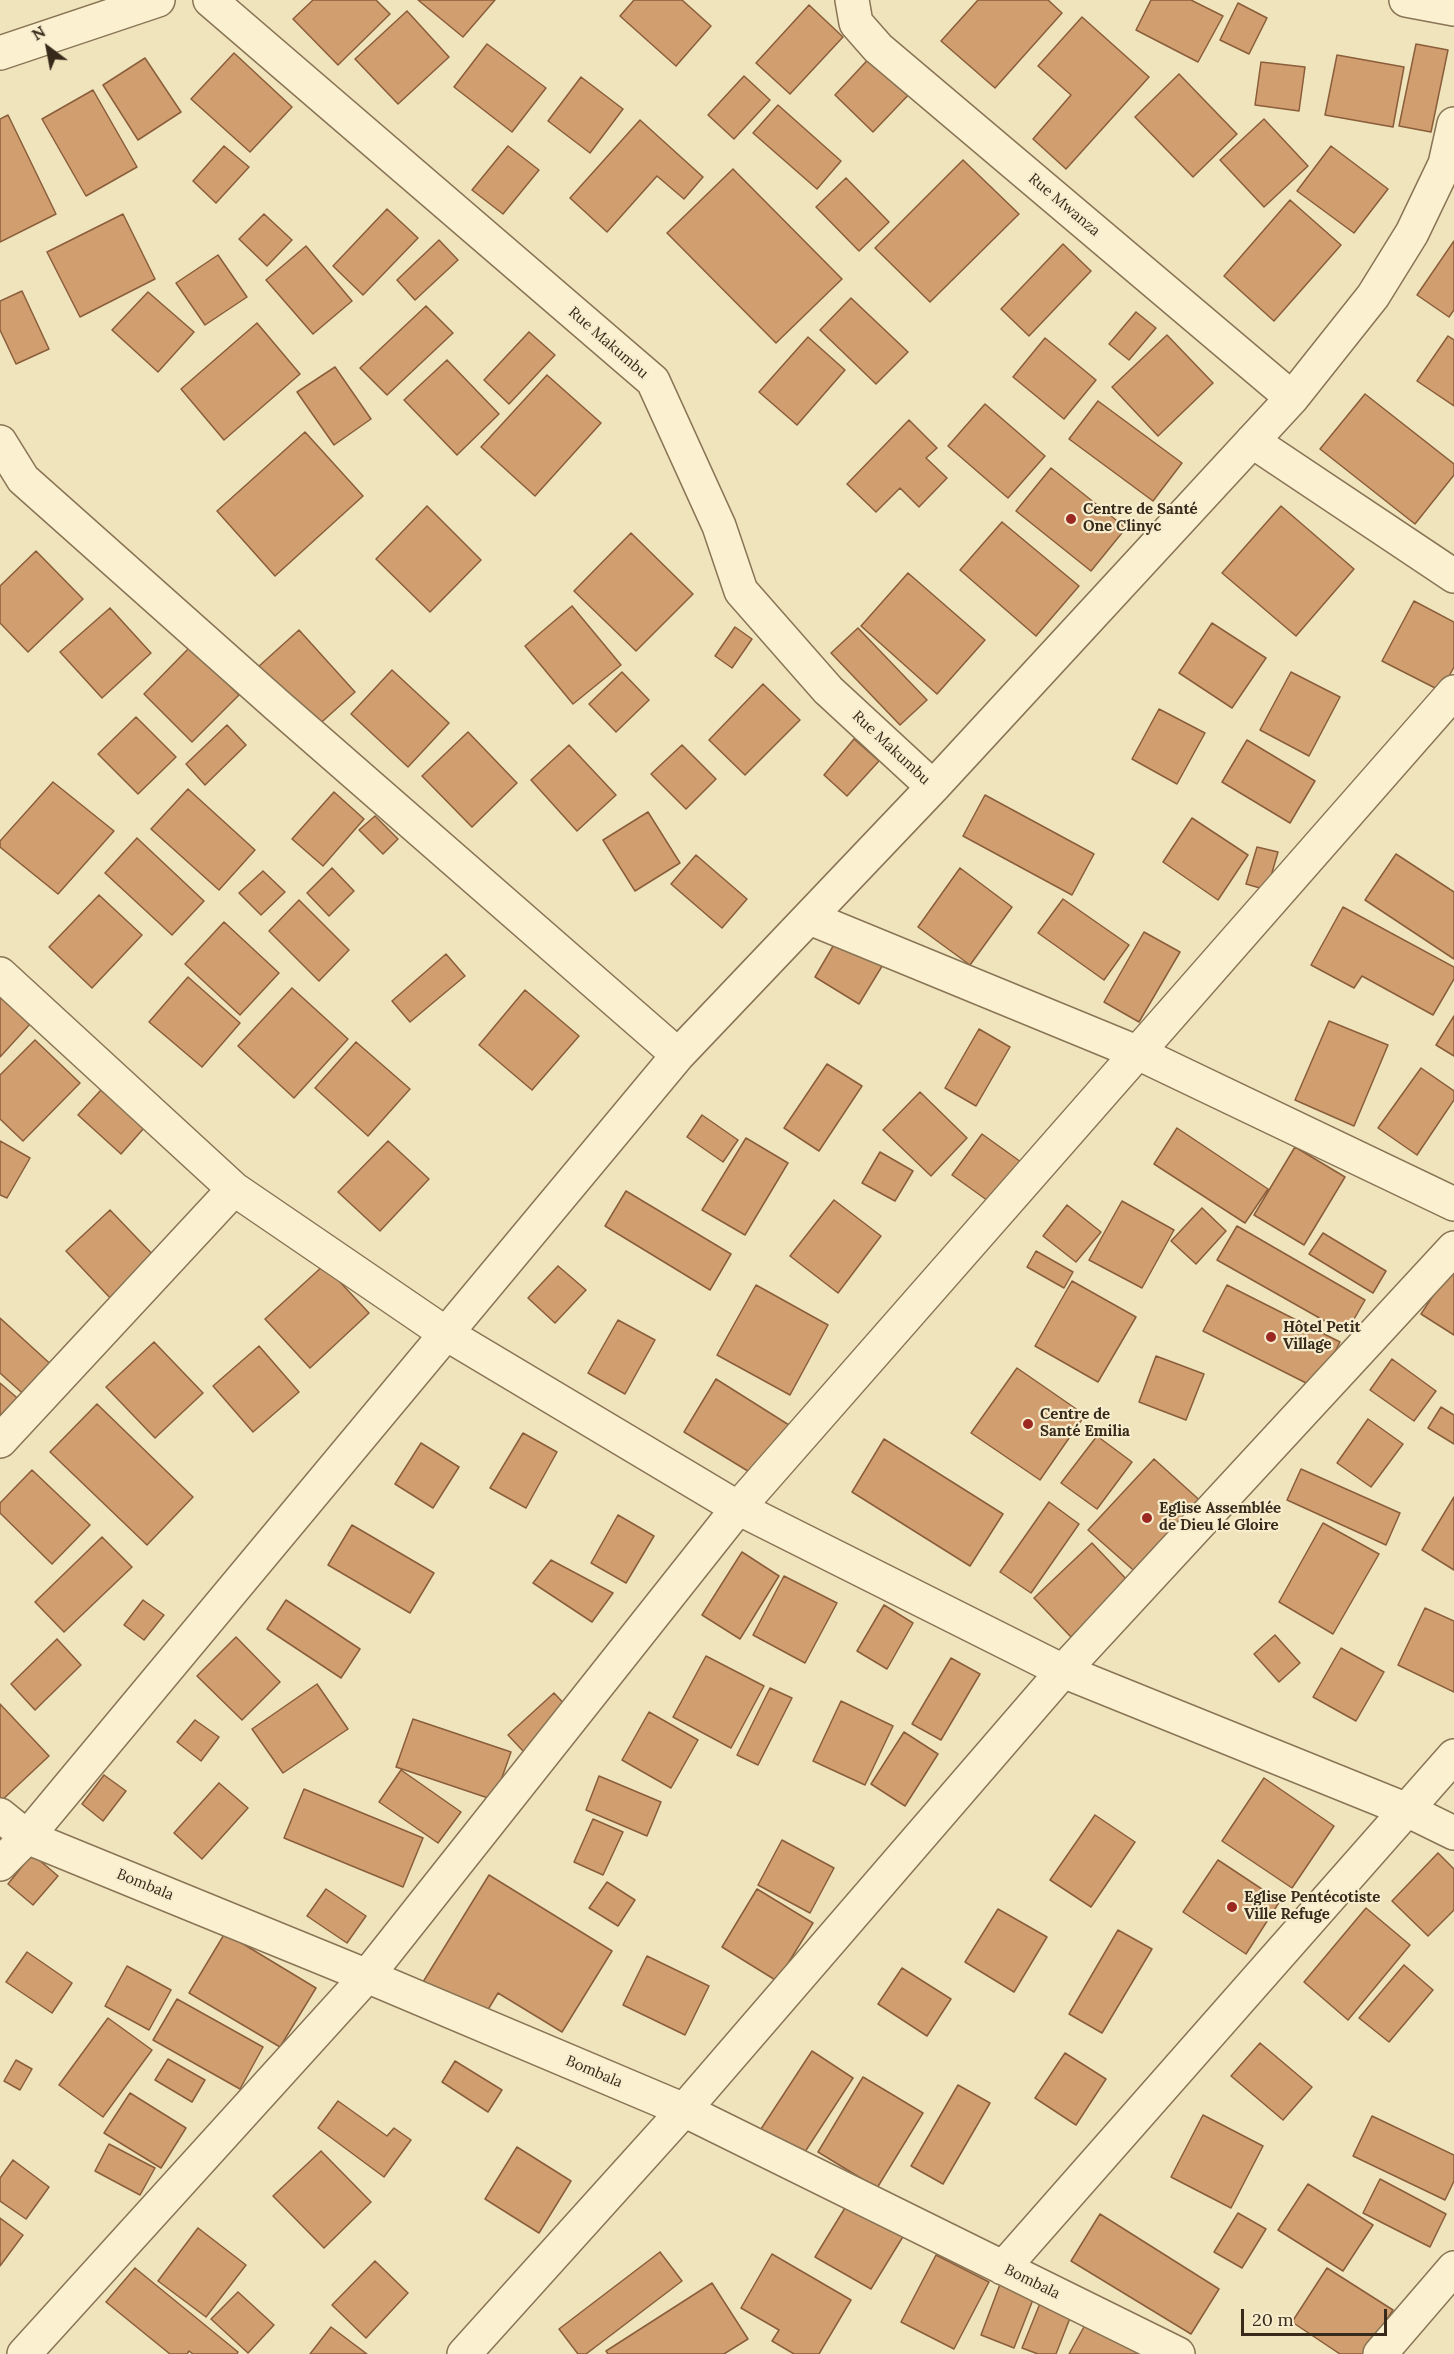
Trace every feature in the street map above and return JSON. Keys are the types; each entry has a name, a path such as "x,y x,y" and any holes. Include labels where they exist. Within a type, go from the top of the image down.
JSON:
{"street":[{"path":"0,53 158,0"},
{"name":"Rue Makumbu","path":"210,0 653,381 719,526 741,591 828,690 933,788"},
{"name":"Rue Mwanza","path":"852,0 856,23 878,48 1292,398"},
{"path":"1406,0 1454,9"},
{"path":"0,1864 27,1837 678,1055 933,788 1292,398 1373,296 1412,233 1444,164 1454,124"},
{"path":"1252,441 1454,576"},
{"path":"0,442 23,479 286,714 678,1055"},
{"path":"24,2354 367,1976 738,1508 1454,692"},
{"path":"810,918 1136,1052 1454,1204"},
{"path":"0,974 234,1189 445,1333 738,1508 1063,1671 1407,1810 1454,1833"},
{"path":"0,1441 234,1189"},
{"path":"464,2354 684,2110 1063,1671 1454,1248"},
{"path":"1003,2268 1454,1756"},
{"name":"Bombala","path":"0,1815 27,1837 367,1976 684,2110 1178,2354"},
{"path":"1380,2354 1454,2268"}],"building":[{"path":"313,0 376,0 390,14 338,65 293,19"},
{"path":"418,0 495,0 463,37"},
{"path":"634,0 682,0 711,26 676,66 620,16"},
{"path":"978,0 1048,0 1062,13 995,88 941,41"},
{"path":"1151,0 1191,0 1223,16 1198,62 1136,30"},
{"path":"1238,3 1267,18 1249,54 1220,40"},
{"path":"809,5 843,37 790,94 756,63"},
{"path":"407,11 449,57 398,104 355,59"},
{"path":"1082,17 1149,77 1066,169 1033,139 1071,95 1038,66"},
{"path":"487,44 546,88 512,132 454,87"},
{"path":"1416,44 1448,50 1431,132 1399,126"},
{"path":"876,51 915,88 873,132 835,95"},
{"path":"234,53 292,107 250,152 191,99"},
{"path":"1337,55 1404,67 1393,127 1325,115"},
{"path":"145,58 181,112 138,140 103,85"},
{"path":"1261,62 1305,67 1299,111 1255,105"},
{"path":"1179,74 1237,134 1193,177 1135,117"},
{"path":"744,76 770,100 734,139 708,115"},
{"path":"581,77 623,109 590,153 548,121"},
{"path":"93,90 137,167 86,196 42,119"},
{"path":"778,105 841,161 817,189 753,133"},
{"path":"8,115 56,214 0,242 0,119"},
{"path":"1264,119 1308,166 1264,207 1220,160"},
{"path":"640,120 703,177 684,199 657,176 607,232 570,198"},
{"path":"224,146 249,167 216,203 193,181"},
{"path":"508,146 539,170 503,214 472,190"},
{"path":"1331,146 1388,189 1354,233 1297,191"},
{"path":"963,160 1019,214 930,302 875,248"},
{"path":"733,169 842,279 776,343 667,233"},
{"path":"846,178 889,222 859,251 816,207"},
{"path":"1290,200 1341,245 1274,321 1224,276"},
{"path":"387,209 418,238 363,295 333,266"},
{"path":"123,214 155,279 80,317 47,252"},
{"path":"264,214 292,240 267,266 239,239"},
{"path":"439,240 458,260 415,300 397,280"},
{"path":"1454,241 1454,310 1449,317 1417,295"},
{"path":"1063,244 1091,271 1029,336 1001,309"},
{"path":"306,246 352,301 313,334 266,280"},
{"path":"218,255 247,297 205,325 176,283"},
{"path":"22,291 49,349 16,364 0,330 0,301"},
{"path":"148,292 194,332 158,372 112,330"},
{"path":"851,298 908,352 876,384 820,330"},
{"path":"426,306 453,333 387,395 360,368"},
{"path":"1136,312 1156,328 1129,360 1109,344"},
{"path":"257,323 300,374 224,440 181,389"},
{"path":"529,332 555,355 509,404 484,380"},
{"path":"1167,335 1213,383 1158,436 1112,387"},
{"path":"1448,336 1454,340 1454,406 1417,381"},
{"path":"808,337 845,370 797,425 759,392"},
{"path":"1045,338 1096,380 1064,419 1013,377"},
{"path":"447,360 499,414 457,455 404,400"},
{"path":"335,367 371,419 334,445 297,392"},
{"path":"547,375 601,423 535,496 481,447"},
{"path":"1365,394 1454,464 1454,475 1415,524 1320,449"},
{"path":"1098,401 1182,463 1153,501 1069,439"},
{"path":"985,404 1045,456 1008,498 948,446"},
{"path":"909,420 937,448 926,458 947,478 919,507 900,488 876,512 847,484"},
{"path":"305,432 363,496 275,576 217,511"},
{"name":"Centre de Santé One Clinyc","path":"1051,468 1126,528 1091,571 1016,511"},
{"path":"427,506 481,560 430,612 376,559"},
{"path":"1281,506 1354,569 1296,636 1222,573"},
{"path":"1002,522 1079,586 1036,636 960,570"},
{"path":"631,533 693,594 636,651 574,591"},
{"path":"36,551 83,599 28,652 0,623 0,586"},
{"path":"908,573 985,640 937,694 861,626"},
{"path":"1414,601 1454,622 1454,667 1441,691 1382,661"},
{"path":"572,606 621,665 573,704 525,646"},
{"path":"110,608 151,653 102,698 60,652"},
{"path":"1212,623 1266,658 1232,708 1179,673"},
{"path":"735,627 752,639 732,668 715,656"},
{"path":"858,628 927,700 900,725 831,653"},
{"path":"299,630 355,692 314,729 258,667"},
{"path":"190,647 239,695 192,742 144,694"},
{"path":"392,670 449,723 408,767 351,714"},
{"path":"622,672 649,700 616,732 589,704"},
{"path":"1291,672 1340,697 1309,756 1260,730"},
{"path":"763,684 800,720 745,775 709,740"},
{"path":"1159,709 1205,733 1177,784 1132,759"},
{"path":"136,717 176,757 138,794 98,754"},
{"path":"227,725 246,745 205,785 186,764"},
{"path":"468,732 517,783 472,827 422,776"},
{"path":"854,739 879,761 847,796 824,775"},
{"path":"1247,740 1315,781 1290,823 1222,782"},
{"path":"569,745 616,795 577,831 531,780"},
{"path":"682,745 716,779 686,809 651,774"},
{"path":"53,782 114,831 58,894 0,847 0,841"},
{"path":"188,789 255,850 219,890 151,829"},
{"path":"334,792 364,819 323,866 292,839"},
{"path":"985,795 1094,854 1072,895 963,836"},
{"path":"648,812 680,863 635,891 603,840"},
{"path":"375,816 398,839 383,854 359,830"},
{"path":"1192,818 1248,855 1218,900 1163,862"},
{"path":"137,838 204,901 172,935 105,873"},
{"path":"1257,847 1278,852 1267,890 1246,884"},
{"path":"1396,854 1454,892 1454,959 1365,900"},
{"path":"696,855 747,899 722,928 671,884"},
{"path":"332,868 354,891 329,916 307,893"},
{"path":"960,868 1012,907 970,965 918,927"},
{"path":"263,871 285,892 261,915 239,893"},
{"path":"99,895 142,935 92,988 49,947"},
{"path":"1063,899 1129,945 1104,980 1038,933"},
{"path":"299,900 349,950 319,981 269,931"},
{"path":"1343,907 1454,967 1454,979 1433,1015 1362,976 1354,988 1311,965"},
{"path":"224,922 279,973 240,1015 185,964"},
{"path":"1144,932 1180,952 1139,1022 1104,1002"},
{"path":"839,936 884,963 859,1004 815,977"},
{"path":"446,954 465,976 410,1022 392,1001"},
{"path":"188,977 240,1023 202,1067 149,1022"},
{"path":"292,988 348,1039 294,1098 238,1046"},
{"path":"525,990 579,1036 532,1090 479,1045"},
{"path":"0,996 31,1023 0,1057"},
{"path":"1454,1016 1454,1056 1436,1045"},
{"path":"1329,1021 1388,1045 1354,1126 1295,1100"},
{"path":"979,1029 1010,1047 976,1106 945,1088"},
{"path":"35,1040 80,1083 23,1141 0,1119 0,1075"},
{"path":"356,1042 410,1089 368,1136 315,1088"},
{"path":"827,1064 862,1086 819,1151 784,1128"},
{"path":"1421,1068 1454,1091 1454,1100 1417,1155 1378,1128"},
{"path":"101,1090 144,1128 121,1154 78,1115"},
{"path":"920,1092 967,1138 931,1176 883,1130"},
{"path":"702,1115 738,1140 723,1162 687,1137"},
{"path":"1177,1128 1268,1189 1245,1223 1154,1164"},
{"path":"982,1134 1021,1162 991,1203 952,1175"},
{"path":"746,1138 788,1163 745,1235 702,1210"},
{"path":"0,1141 30,1158 7,1198 0,1195"},
{"path":"388,1141 429,1179 380,1231 338,1192"},
{"path":"1295,1147 1345,1177 1304,1245 1254,1215"},
{"path":"880,1152 913,1171 895,1201 862,1183"},
{"path":"626,1191 731,1254 710,1290 605,1226"},
{"path":"834,1200 881,1236 838,1293 790,1256"},
{"path":"1122,1201 1174,1230 1142,1288 1089,1260"},
{"path":"1067,1205 1101,1232 1076,1262 1043,1236"},
{"path":"1202,1208 1226,1231 1196,1264 1171,1241"},
{"path":"110,1210 157,1259 113,1301 66,1251"},
{"path":"1237,1226 1365,1300 1346,1333 1217,1260"},
{"path":"1323,1233 1386,1271 1373,1293 1309,1254"},
{"path":"1036,1251 1073,1272 1064,1288 1027,1267"},
{"path":"1454,1264 1454,1335 1421,1314"},
{"path":"324,1265 369,1313 310,1368 265,1319"},
{"path":"558,1266 586,1290 555,1323 528,1298"},
{"path":"1072,1281 1136,1317 1098,1382 1035,1346"},
{"path":"756,1285 828,1325 790,1395 717,1355"},
{"name":"Hôtel Petit Village","path":"1227,1285 1340,1342 1316,1388 1203,1331"},
{"path":"0,1318 56,1369 29,1399 0,1373"},
{"path":"618,1320 655,1340 625,1394 588,1373"},
{"path":"154,1342 203,1393 155,1438 106,1387"},
{"path":"259,1346 299,1392 253,1432 213,1386"},
{"path":"1156,1356 1204,1374 1186,1420 1139,1402"},
{"path":"1392,1359 1436,1391 1414,1421 1370,1390"},
{"name":"Centre de Santé Emilia","path":"1017,1368 1085,1415 1040,1480 971,1433"},
{"path":"716,1379 789,1425 756,1476 684,1432"},
{"path":"0,1383 23,1403 0,1427"},
{"path":"97,1404 193,1497 147,1545 50,1452"},
{"path":"1441,1407 1454,1415 1454,1444 1428,1428"},
{"path":"1368,1419 1403,1444 1371,1487 1337,1463"},
{"path":"523,1433 557,1452 526,1508 490,1488"},
{"path":"1097,1436 1132,1462 1097,1509 1061,1483"},
{"path":"884,1439 1003,1514 970,1566 852,1492"},
{"path":"421,1443 459,1467 433,1508 395,1484"},
{"name":"Eglise Assemblée de Dieu le Gloire","path":"1154,1459 1205,1505 1140,1576 1088,1530"},
{"path":"1301,1469 1400,1513 1386,1545 1287,1500"},
{"path":"32,1470 90,1525 52,1564 0,1513 0,1503"},
{"path":"1454,1497 1454,1570 1422,1550"},
{"path":"1049,1502 1079,1524 1031,1593 1000,1572"},
{"path":"618,1515 654,1536 626,1583 591,1563"},
{"path":"1323,1523 1379,1554 1333,1634 1279,1602"},
{"path":"352,1525 434,1573 410,1613 328,1565"},
{"path":"102,1537 132,1567 64,1632 35,1602"},
{"path":"1092,1543 1129,1582 1071,1637 1034,1598"},
{"path":"742,1552 779,1576 740,1639 702,1615"},
{"path":"551,1560 613,1593 592,1622 533,1583"},
{"path":"784,1576 837,1603 805,1663 753,1635"},
{"path":"143,1600 164,1615 144,1640 124,1625"},
{"path":"286,1600 360,1649 341,1678 267,1629"},
{"path":"884,1605 913,1623 887,1669 857,1651"},
{"path":"1425,1608 1454,1621 1454,1692 1398,1665"},
{"path":"1275,1635 1300,1663 1279,1682 1254,1654"},
{"path":"236,1637 280,1682 242,1720 197,1676"},
{"path":"57,1639 81,1665 35,1710 11,1684"},
{"path":"1341,1648 1384,1672 1356,1721 1313,1697"},
{"path":"706,1656 764,1686 731,1748 673,1717"},
{"path":"951,1658 980,1674 941,1740 912,1724"},
{"path":"317,1684 348,1729 283,1773 252,1729"},
{"path":"770,1688 792,1698 758,1765 737,1755"},
{"path":"554,1693 570,1710 524,1752 508,1735"},
{"path":"841,1701 893,1726 865,1785 813,1761"},
{"path":"0,1704 49,1756 0,1802"},
{"path":"649,1712 698,1740 671,1788 622,1760"},
{"path":"413,1719 511,1752 494,1800 396,1767"},
{"path":"195,1720 219,1737 201,1761 177,1742"},
{"path":"904,1732 938,1754 905,1806 871,1784"},
{"path":"401,1770 461,1812 438,1843 379,1802"},
{"path":"104,1775 126,1791 103,1821 82,1804"},
{"path":"599,1776 661,1802 647,1836 586,1810"},
{"path":"1264,1778 1334,1826 1292,1888 1222,1841"},
{"path":"219,1783 248,1808 202,1859 174,1833"},
{"path":"304,1789 423,1838 403,1887 284,1838"},
{"path":"1095,1815 1135,1842 1091,1907 1050,1880"},
{"path":"593,1819 623,1832 603,1875 574,1862"},
{"path":"782,1840 834,1868 810,1913 758,1885"},
{"path":"1438,1853 1454,1869 1454,1910 1428,1936 1392,1901"},
{"path":"32,1854 58,1876 33,1905 8,1884"},
{"name":"Eglise Pentécotiste Ville Refuge","path":"1218,1860 1280,1901 1246,1954 1183,1912"},
{"path":"489,1875 612,1951 562,2032 498,1993 483,2018 423,1982"},
{"path":"607,1882 635,1900 618,1926 589,1908"},
{"path":"326,1889 366,1916 347,1943 307,1916"},
{"path":"757,1889 813,1923 777,1981 722,1947"},
{"path":"1366,1908 1410,1945 1348,2020 1304,1982"},
{"path":"998,1909 1047,1937 1014,1992 965,1962"},
{"path":"1118,1930 1152,1949 1102,2033 1069,2014"},
{"path":"225,1933 316,1988 280,2047 189,1993"},
{"path":"27,1952 72,1983 52,2013 6,1982"},
{"path":"647,1956 709,1986 685,2035 623,2005"},
{"path":"1404,1965 1433,1990 1389,2042 1359,2018"},
{"path":"127,1966 171,1990 149,2030 105,2006"},
{"path":"902,1968 951,1999 927,2036 878,2004"},
{"path":"177,1999 263,2047 240,2089 153,2040"},
{"path":"108,2018 152,2050 103,2117 59,2085"},
{"path":"1260,2043 1312,2087 1283,2120 1231,2076"},
{"path":"812,2051 853,2078 801,2158 759,2132"},
{"path":"1065,2053 1106,2079 1076,2125 1035,2098"},
{"path":"168,2059 205,2080 192,2102 155,2080"},
{"path":"16,2060 32,2069 20,2090 4,2081"},
{"path":"455,2061 502,2090 488,2112 442,2082"},
{"path":"863,2077 923,2113 877,2188 818,2152"},
{"path":"958,2085 990,2103 943,2184 911,2166"},
{"path":"130,2093 186,2128 161,2168 104,2133"},
{"path":"338,2101 387,2136 394,2128 411,2140 384,2177 318,2128"},
{"path":"1203,2115 1263,2146 1231,2208 1171,2177"},
{"path":"1372,2116 1454,2155 1454,2181 1445,2200 1353,2156"},
{"path":"109,2144 155,2168 140,2195 95,2171"},
{"path":"517,2147 571,2181 539,2233 485,2199"},
{"path":"321,2151 371,2202 324,2248 273,2196"},
{"path":"13,2160 49,2187 26,2219 0,2201 0,2178"},
{"path":"1380,2179 1446,2214 1430,2247 1363,2213"},
{"path":"1308,2184 1373,2225 1343,2271 1278,2230"},
{"path":"848,2203 904,2235 871,2289 815,2257"},
{"path":"1238,2213 1266,2229 1242,2268 1214,2252"},
{"path":"1100,2214 1219,2289 1191,2334 1071,2261"},
{"path":"0,2218 23,2235 0,2266"},
{"path":"198,2228 246,2265 206,2317 158,2281"},
{"path":"660,2252 682,2281 586,2354 578,2354 559,2329"},
{"path":"772,2254 851,2300 819,2354 794,2354 772,2341 779,2330 741,2308"},
{"path":"936,2255 989,2282 954,2349 901,2322"},
{"path":"375,2261 408,2293 366,2338 332,2305"},
{"path":"135,2268 238,2352 237,2354 193,2354 189,2351 187,2354 170,2354 106,2302"},
{"path":"1327,2268 1393,2310 1364,2354 1340,2354 1292,2322"},
{"path":"1002,2279 1036,2292 1014,2348 981,2335"},
{"path":"712,2283 748,2339 724,2354 608,2354 606,2351"},
{"path":"238,2292 274,2325 248,2353 211,2319"},
{"path":"1043,2296 1074,2308 1056,2354 1038,2354 1022,2348"},
{"path":"1085,2325 1143,2354 1069,2354"},
{"path":"331,2327 367,2354 310,2354"}],"place":[{"name":"Centre de Santé One Clinyc","path":"1071,519"},
{"name":"Hôtel Petit Village","path":"1271,1337"},
{"name":"Centre de Santé Emilia","path":"1028,1424"},
{"name":"Eglise Assemblée de Dieu le Gloire","path":"1147,1518"},
{"name":"Eglise Pentécotiste Ville Refuge","path":"1232,1907"}]}
